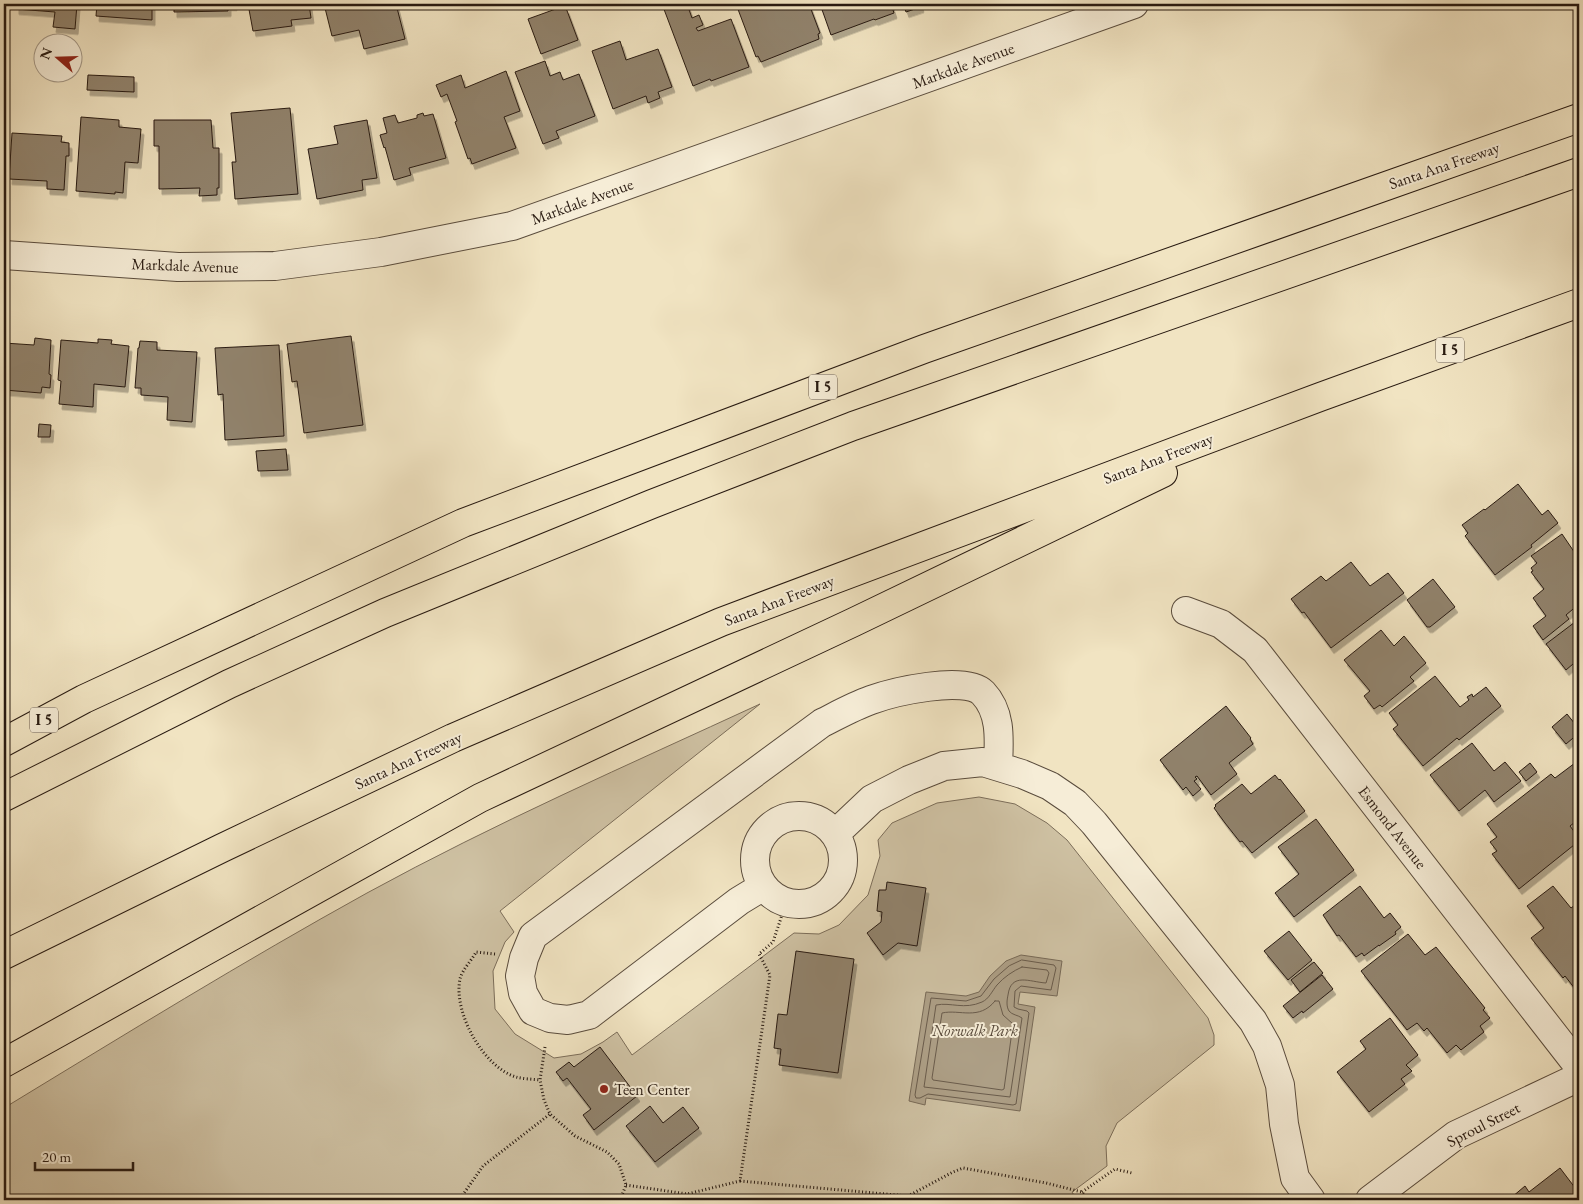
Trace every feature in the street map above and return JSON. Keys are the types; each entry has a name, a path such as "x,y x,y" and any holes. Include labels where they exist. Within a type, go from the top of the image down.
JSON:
{"highway":[{"name":"Santa Ana Freeway","path":"4,742 84,699 463,523 924,349 1579,118"},
{"path":"4,797 228,684 385,613 652,504 854,426 1579,172"},
{"name":"Santa Ana Freeway","path":"4,955 453,738 721,622 1320,397 1579,304"},
{"path":"4,1063 480,798 863,618 1320,397"},
{"path":"4,719 84,699"}],"street":[{"name":"Markdale Avenue","path":"4,254 178,267 275,266 381,252 512,226 1134,4"},
{"name":"Esmond Avenue","path":"1186,611 1221,624 1255,650 1579,1067"},
{"path":"762,887 739,901 589,1015 568,1020 550,1018 533,1011 523,993 520,976 524,958 533,936 822,723 872,700 914,689 948,684 965,685 982,691 992,704 1000,731 998,766"},
{"path":"835,834 872,799 909,780 944,766 983,762 998,766 1050,786 1075,803 1094,823 1253,1021 1267,1046 1280,1085 1284,1124 1295,1178 1311,1200"},
{"path":"802,816 814,818 827,826 835,834 842,848 843,858 842,872 831,892 818,900 800,906 786,903 772,896 762,887 754,860 761,838 770,826 783,819 802,816"},
{"name":"Sproul Street","path":"1370,1200 1456,1135 1579,1077"}],"path":[{"path":"740,1181 770,975 759,954 773,942 786,903"},
{"path":"524,958 476,952 460,977 459,999 465,1022 479,1045 496,1066 516,1077 540,1080"},
{"path":"550,1018 540,1080 544,1100 550,1114 575,1136 607,1152 619,1164 626,1185 620,1200"},
{"path":"457,1200 462,1196 483,1166 550,1114"},
{"path":"626,1185 687,1194 740,1181 908,1196 963,1168 1046,1183 1082,1192 1088,1200"},
{"path":"1082,1192 1115,1169 1132,1173"}],"green space":[{"name":"Norwalk Park","path":"760,704 500,911 514,932 505,942 493,971 495,1009 515,1034 554,1058 581,1054 617,1032 632,1055 794,933 819,934 839,925 868,895 880,856 878,840 892,823 937,803 979,797 1015,804 1047,823 1067,840 1208,1018 1214,1035 1214,1045 1117,1123 1106,1146 1107,1166 1072,1192 1077,1200 4,1200 4,1108 230,972 415,867 611,772"}],"water":[{"path":"1021,955 1062,961 1057,996 1020,992 1018,1004 1035,1007 1020,1111 926,1098 925,1105 909,1101 926,992 966,996 979,992 990,976 1006,961"}],"building":[{"path":"16,4 77,4 75,29 53,27 55,12 16,9"},
{"path":"97,4 152,4 152,20 96,16"},
{"path":"174,4 234,5 228,5 228,11 174,12"},
{"path":"248,4 309,4 311,18 291,20 292,26 253,31"},
{"path":"324,4 396,4 405,39 364,49 359,30 332,36"},
{"path":"662,4 687,4 692,18 699,15 703,25 696,28 698,31 731,19 749,67 693,86"},
{"path":"736,4 809,4 820,33 818,34 819,39 761,62 758,56 756,57"},
{"path":"820,4 891,4 894,13 831,35"},
{"path":"902,4 920,4 921,7 906,12"},
{"path":"564,6 578,40 541,54 528,19"},
{"path":"620,41 626,60 658,49 672,87 658,92 660,98 648,103 646,96 613,109 592,51"},
{"path":"545,61 550,76 560,72 563,80 579,74 595,116 556,131 559,138 543,144 515,72"},
{"path":"506,71 520,111 504,117 516,148 472,164 470,158 468,159 447,94 441,97 436,85 461,75 465,88"},
{"path":"88,75 134,77 134,92 87,90"},
{"path":"290,108 298,194 235,199 232,162 236,162 231,113"},
{"path":"423,113 424,116 433,114 446,158 409,168 411,175 394,180 380,135 387,133 383,118 395,115 398,123 417,118 417,115"},
{"path":"81,117 119,120 119,127 141,129 138,163 125,162 123,193 76,191"},
{"path":"154,120 211,120 213,148 219,148 219,188 217,188 217,195 199,196 200,188 159,189 159,146 154,146"},
{"path":"367,120 377,178 362,180 363,190 317,199 308,149 338,144 334,126"},
{"path":"12,133 62,136 61,142 69,143 69,156 66,156 64,190 47,189 47,181 9,179"},
{"path":"351,336 363,425 304,433 297,381 292,382 287,344"},
{"path":"35,338 51,340 50,388 42,387 41,393 4,390 4,343 34,345"},
{"path":"98,339 112,340 111,344 129,346 125,387 94,384 93,407 59,404 61,381 58,380 61,340 98,343"},
{"path":"140,341 157,342 157,350 197,352 192,422 167,420 168,397 141,395 141,388 135,388"},
{"path":"279,345 284,436 225,440 223,394 218,395 215,348"},
{"path":"39,424 51,425 50,437 38,437"},
{"path":"286,449 288,470 258,471 256,451"},
{"path":"1518,484 1542,515 1548,510 1558,523 1531,545 1532,547 1495,575 1465,536 1468,533 1462,525"},
{"path":"1562,534 1579,559 1579,604 1566,615 1569,619 1543,640 1533,626 1546,616 1533,598 1544,589 1531,572 1533,571 1531,568 1537,563 1531,556"},
{"path":"1351,562 1370,586 1388,573 1404,593 1331,648 1304,612 1302,613 1291,599 1321,576 1326,581"},
{"path":"1433,579 1455,607 1430,627 1427,627 1407,600"},
{"path":"1579,619 1579,672 1573,664 1566,670 1546,644"},
{"path":"1381,630 1394,646 1404,636 1426,663 1410,677 1414,681 1382,707 1380,705 1374,709 1364,696 1370,691 1344,660"},
{"path":"1435,676 1460,707 1469,700 1467,697 1472,694 1473,697 1486,687 1501,706 1423,766 1393,729 1398,725 1389,713"},
{"path":"1226,706 1251,738 1253,744 1229,763 1237,774 1211,795 1197,776 1195,777 1197,779 1194,781 1201,789 1193,796 1186,787 1183,790 1160,760"},
{"path":"1567,714 1579,729 1579,733 1566,744 1552,727"},
{"path":"1472,743 1494,771 1505,762 1521,781 1494,802 1485,790 1459,811 1430,775"},
{"path":"1530,763 1537,772 1526,781 1519,772"},
{"path":"1575,763 1579,768 1579,819 1570,826 1579,838 1579,841 1519,889 1492,854 1497,851 1490,842 1497,837 1487,824 1551,774 1555,778"},
{"path":"1275,775 1305,811 1252,853 1242,841 1240,842 1214,808 1215,805 1242,784 1251,794"},
{"path":"1316,819 1354,870 1294,917 1275,893 1299,874 1278,847"},
{"path":"887,882 926,888 917,946 898,943 883,955 867,933 881,922 882,912 877,911 879,890 886,890"},
{"path":"1360,886 1384,918 1390,913 1401,927 1395,932 1396,934 1364,956 1362,953 1356,957 1339,935 1337,936 1323,915"},
{"path":"1553,886 1571,908 1579,902 1579,994 1565,976 1563,978 1531,938 1544,928 1527,906"},
{"path":"1289,931 1312,960 1288,980 1264,951"},
{"path":"1408,934 1425,955 1436,947 1485,1008 1483,1010 1490,1018 1480,1026 1484,1032 1461,1050 1456,1045 1447,1053 1427,1028 1424,1031 1417,1023 1407,1030 1361,971"},
{"path":"796,951 854,959 838,1073 779,1065 781,1049 774,1048 778,1014 787,1015"},
{"path":"1314,962 1323,973 1300,992 1291,980"},
{"path":"1322,975 1333,989 1303,1013 1302,1011 1293,1018 1283,1006"},
{"path":"1390,1018 1418,1055 1406,1065 1412,1071 1401,1079 1405,1084 1369,1112 1337,1072 1366,1049 1360,1041"},
{"name":"Teen Center","path":"600,1047 637,1096 594,1130 583,1115 591,1109 567,1078 563,1081 556,1072 569,1062 574,1067"},
{"path":"650,1106 663,1123 683,1107 699,1128 655,1162 626,1126"},
{"path":"1560,1168 1579,1193 1579,1200 1514,1200 1512,1197 1525,1186 1529,1192"}],"place":[{"name":"Teen Center","path":"604,1089"}]}
